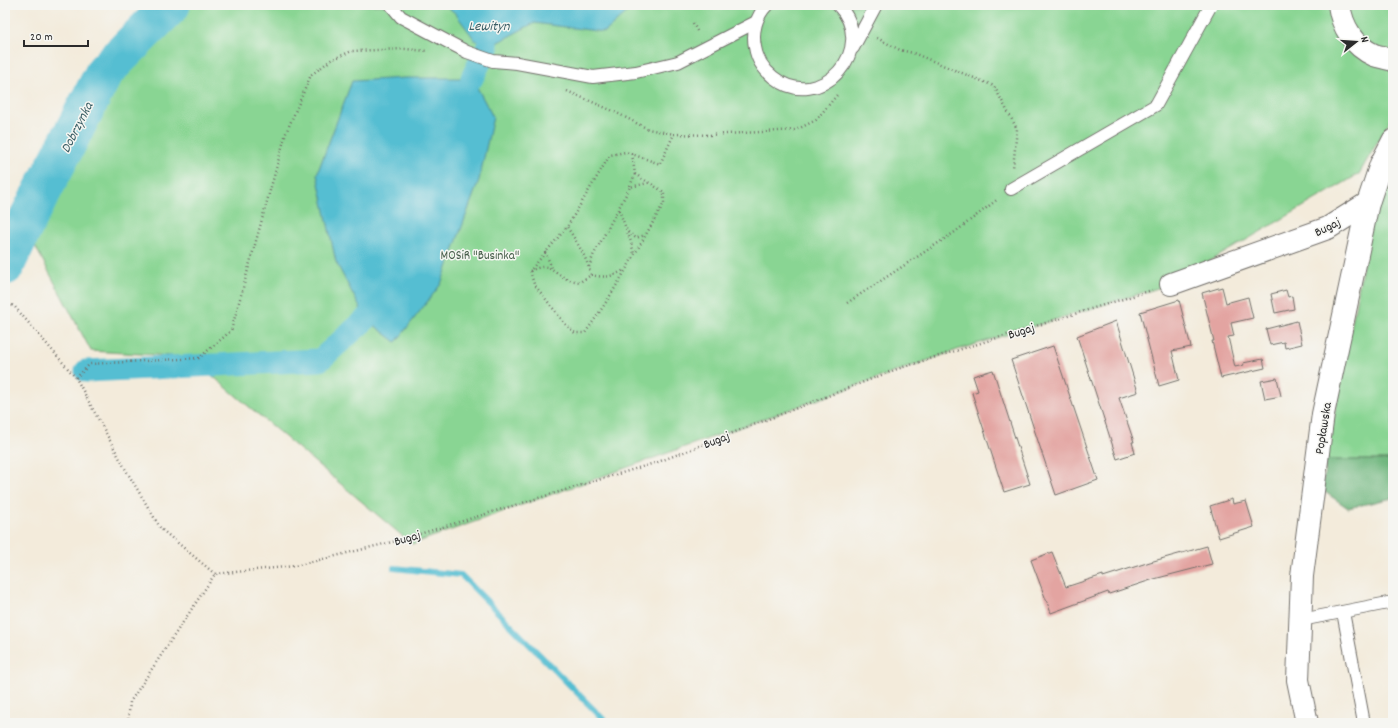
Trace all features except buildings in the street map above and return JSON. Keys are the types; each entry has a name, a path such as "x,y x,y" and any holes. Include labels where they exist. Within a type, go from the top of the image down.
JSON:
{"street":[{"path":"1340,5 1340,14 1346,30 1356,43 1374,55 1393,60"},
{"name":"Popławska","path":"1307,723 1298,680 1302,576 1323,414 1368,203 1381,164 1393,141"},
{"name":"Bugaj","path":"1171,284 1328,228 1368,203"}],"lane":[{"path":"391,5 400,17 467,52 494,61 517,63 592,77 636,72 678,62 756,22"},
{"path":"767,5 756,22 753,40 757,56 770,75 779,82 795,88 812,87 828,81 841,70 876,5"},
{"path":"838,5 843,10 850,24 852,40 850,55"},
{"path":"1010,189 1156,105 1211,5"},
{"path":"1301,620 1393,602"},
{"path":"1343,612 1364,723"}],"path":[{"path":"847,303 955,232 1010,189 1017,129 994,86 913,53 900,50 862,30"},
{"path":"76,378 90,364 199,358 231,331 286,133 311,75 331,60 352,51 405,49 429,51"},
{"path":"565,90 613,111 648,129 674,134 708,135 796,130"},
{"path":"530,271 567,227 610,154 626,152 660,164 674,134"},
{"path":"589,267 593,256 636,174 632,154"},
{"path":"530,271 534,284 566,325 575,333 585,333 626,269 664,203 664,192 636,174"},
{"path":"630,187 649,183"},
{"path":"619,209 634,255"},
{"path":"567,227 580,247 591,275"},
{"path":"627,231 636,238 646,235"},
{"path":"545,252 552,268"},
{"path":"530,271 540,266 552,268 567,279 580,282 591,275 605,278 614,276 626,269"},
{"name":"Bugaj","path":"215,574 295,566 396,540 658,462 897,369 1171,284"},
{"path":"5,301 15,307 76,378 127,472 161,529 215,574 130,702 128,723"}],"green space":[{"name":"MOSiR \"Businka\"","path":"147,5 1393,5 1393,115 1359,174 1171,284 957,350 412,544 190,357 91,351 17,212 86,86"},
{"path":"1393,161 1393,460 1326,460 1373,212"},
{"path":"1326,460 1393,460 1393,498 1348,508 1322,490"}],"water":[{"name":"Lewityn","path":"445,5 635,5 605,32 534,23 487,48 475,40 455,13"},
{"path":"405,78 472,78 493,117 479,180 441,284 396,342 366,319 336,262 317,174 352,81"}],"waterway":[{"name":"Dobrzynka","path":"5,266 24,226 105,71 171,5"},
{"path":"472,78 487,48"},
{"path":"86,371 320,360 366,319"},
{"path":"394,568 461,575 607,723"}]}
